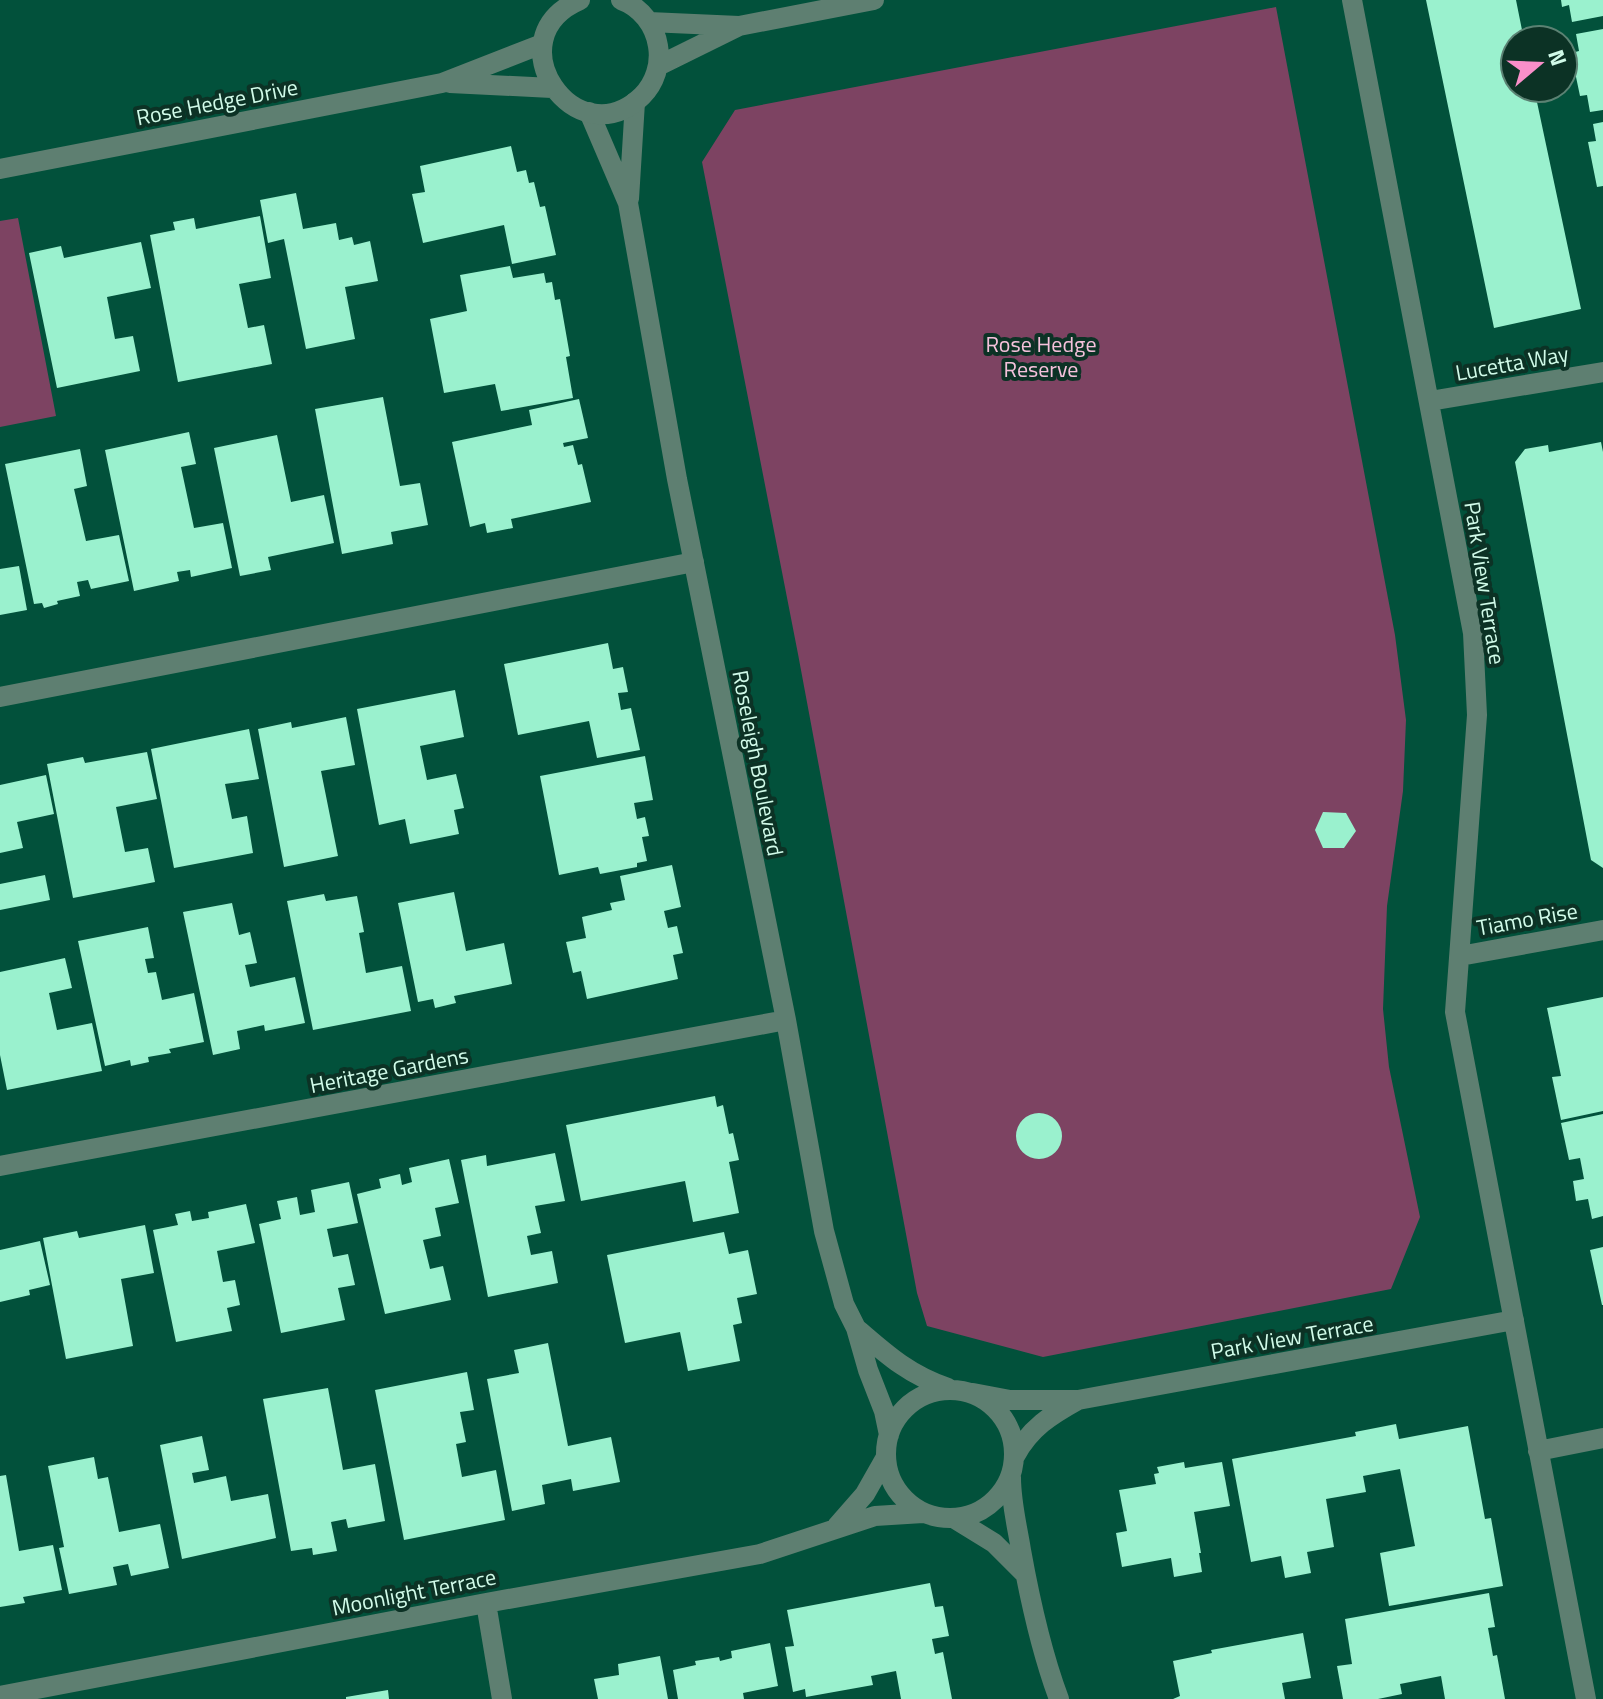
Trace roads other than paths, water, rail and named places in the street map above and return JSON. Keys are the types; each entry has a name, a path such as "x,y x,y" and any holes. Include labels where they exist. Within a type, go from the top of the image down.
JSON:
{"street":[{"path":"573,1 557,15 542,44 542,60 552,88 574,108 605,113 635,102 654,80 658,66 656,36 649,22 639,11 621,0"},
{"path":"649,22 739,26 874,0"},
{"name":"Park View Terrace","path":"1352,0 1473,633 1477,715 1455,1012 1586,1699"},
{"path":"658,66 739,26"},
{"name":"Rose Hedge Drive","path":"0,169 442,83 542,44"},
{"name":"Rose Hedge Drive","path":"442,83 552,88"},
{"name":"Roseleigh Boulevard","path":"628,203 635,102"},
{"name":"Roseleigh Boulevard","path":"589,112 628,203 677,479 786,1020 824,1231 844,1304 856,1328 889,1435"},
{"name":"Lucetta Way","path":"1430,401 1603,372"},
{"path":"0,697 694,562"},
{"name":"Tiamo Rise","path":"1460,956 1603,930"},
{"name":"Heritage Gardens","path":"0,1166 786,1020"},
{"name":"Park View Terrace","path":"963,1391 1010,1400 1078,1400 1514,1320"},
{"name":"Roseleigh Boulevard","path":"856,1328 889,1357 923,1380 963,1391"},
{"path":"1013,1466 1002,1492 990,1506 973,1515 955,1519 939,1518 923,1513 908,1503 897,1490 889,1474 886,1457 889,1435 898,1416 913,1401 932,1392 963,1391 990,1403 1004,1418 1012,1436 1013,1466 1014,1524 1050,1675 1059,1699"},
{"name":"Park View Terrace","path":"1013,1466 1024,1439 1037,1426 1078,1400"},
{"path":"1538,1451 1603,1438"},
{"name":"Moonlight Terrace","path":"835,1529 865,1494 886,1457"},
{"name":"Moonlight Terrace","path":"0,1696 760,1554 875,1516 923,1513"},
{"path":"955,1519 994,1543 1025,1574"},
{"path":"486,1603 502,1699"},
{"path":"1050,1675 1051,1699"}],"park label":[{"name":"Rose Hedge Reserve","path":"1041,356"}]}
